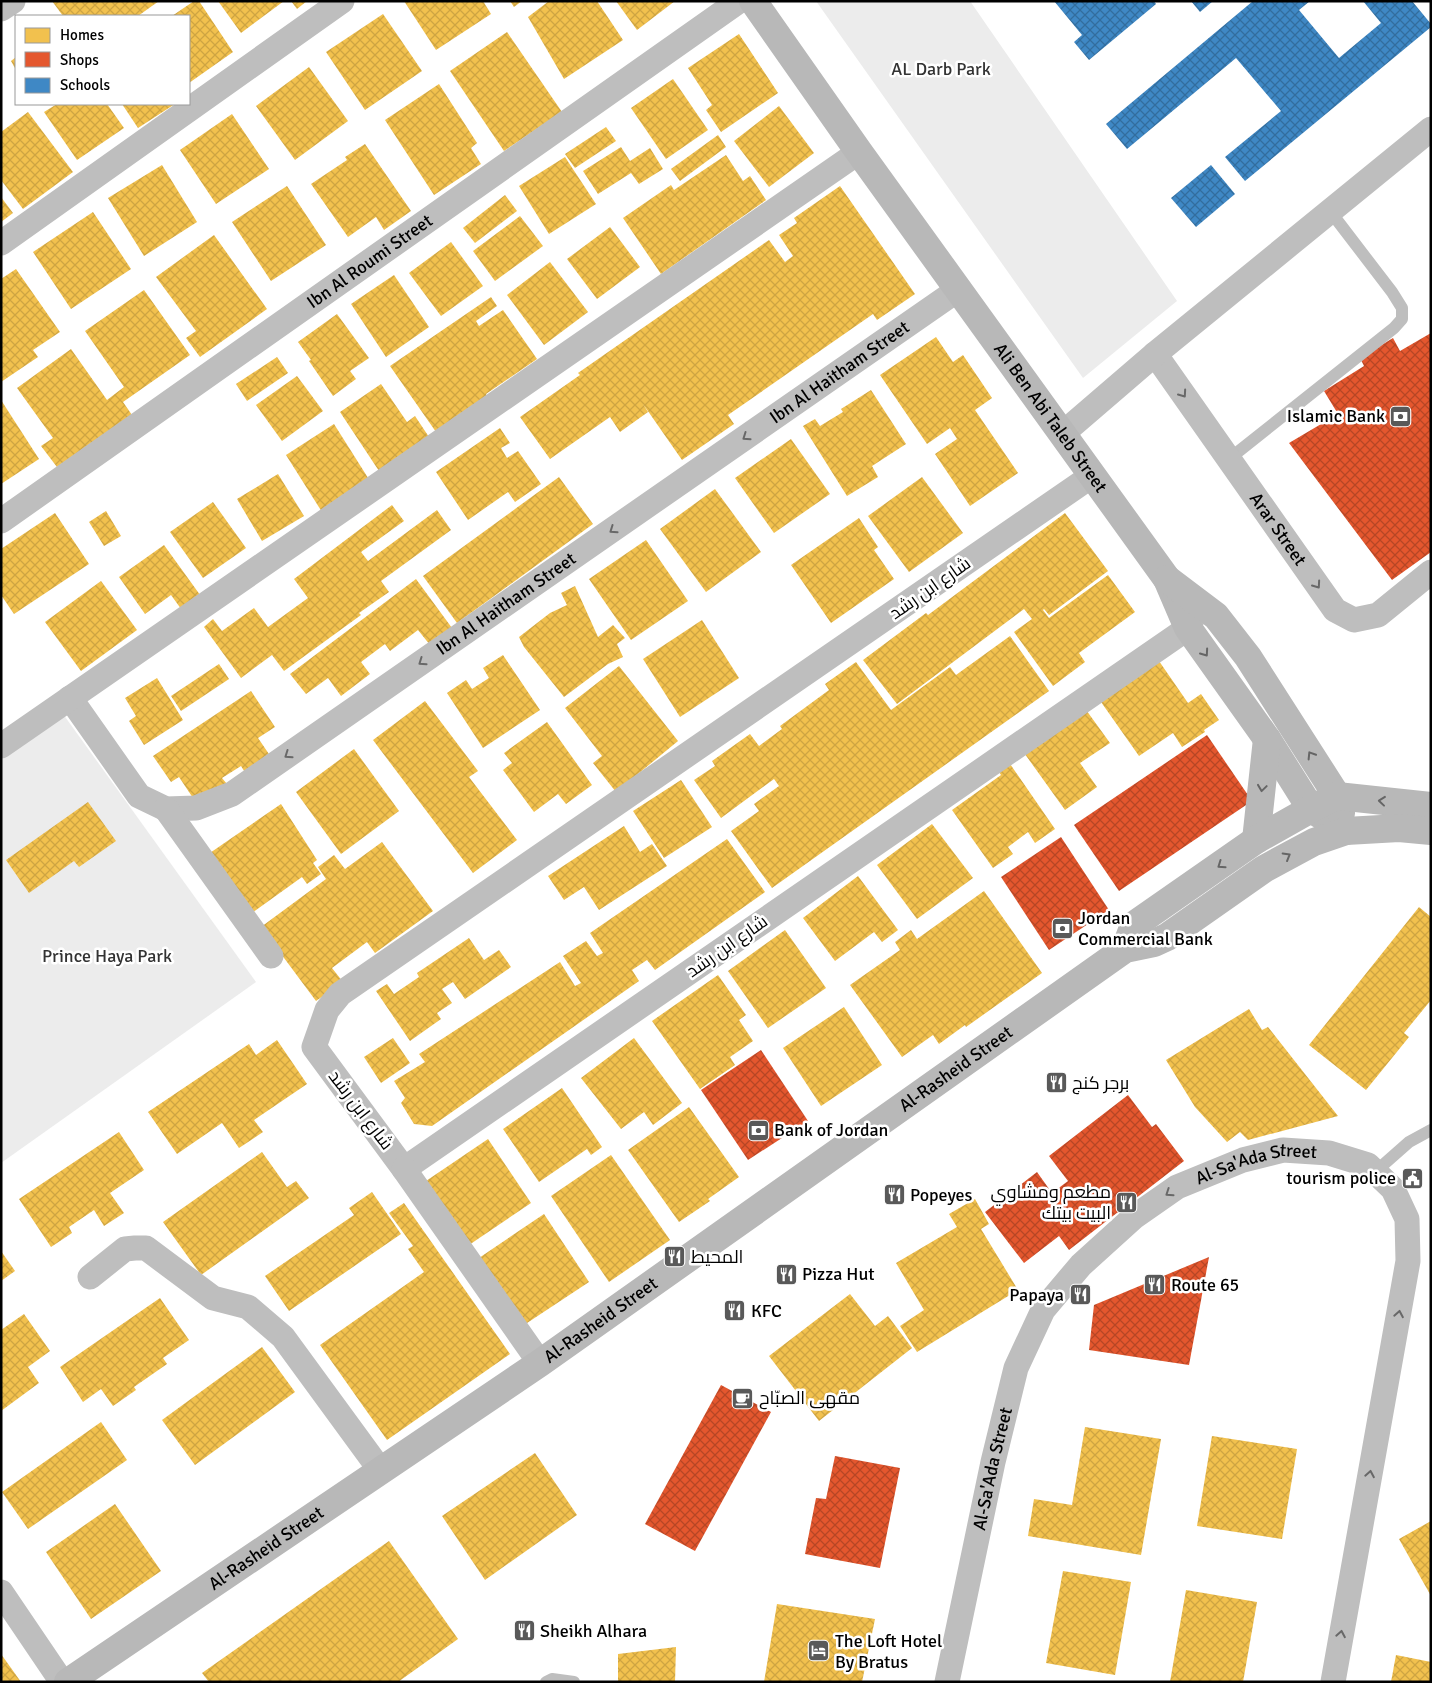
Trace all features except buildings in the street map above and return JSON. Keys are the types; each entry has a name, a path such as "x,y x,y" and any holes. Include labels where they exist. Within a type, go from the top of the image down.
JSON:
{"main road":[{"name":"Ali Ben Abi Taleb Street","path":"753,1 859,152 1167,579 1188,628 1267,739 1311,809 1346,831"},
{"path":"1167,579 1216,616 1248,657 1337,796 1346,831"},
{"path":"1256,840 1267,739"},
{"path":"1125,949 1134,925 1256,840 1337,796 1431,806"},
{"name":"Al-Rasheid Street","path":"68,1682 540,1363 1125,949 1154,943 1167,937 1264,869 1314,842 1346,831 1399,828 1431,831"}],"street":[{"path":"1,9 12,1"},
{"path":"1,243 342,1"},
{"name":"Ibn Al Roumi Street","path":"1,520 739,1"},
{"path":"1062,434 1156,354 1431,129"},
{"path":"1,746 859,152"},
{"name":"Ibn Al Haitham Street","path":"70,698 139,796 166,809 196,808 232,794 959,289"},
{"name":"Arar Street","path":"1156,354 1334,610 1354,620 1378,615 1431,572"},
{"name":"شارع ابن رشد","path":"1093,475 340,994 327,1010 314,1047 404,1168 1188,628"},
{"path":"1188,628 1199,602"},
{"path":"166,809 271,956"},
{"name":"Al-Sa'Ada Street","path":"947,1682 993,1462 1016,1368 1043,1310 1081,1264 1134,1217 1178,1187 1244,1160 1283,1150 1329,1153 1368,1165 1393,1189 1406,1219 1408,1261 1333,1682"},
{"path":"404,1168 540,1363"},
{"path":"90,1277 125,1250 146,1248 213,1298 248,1306 284,1337 380,1471"},
{"path":"1,1592 62,1682"}],"lane":[{"path":"1228,459 1394,328 1402,319 1402,308 1392,292 1330,211"},
{"path":"1375,1172 1409,1142 1431,1130"},
{"path":"546,1682 552,1679 574,1682"}],"green space":[{"name":"AL Darb Park","path":"816,1 970,1 1177,301 1083,378"},
{"name":"Prince Haya Park","path":"58,707 256,982 1,1163 1,747"}],"place":[{"name":"Islamic Bank","path":"1401,416"},
{"name":"Jordan Commercial Bank","path":"1062,928"},
{"name":"برجر كنج","path":"1056,1083"},
{"name":"Bank of Jordan","path":"758,1130"},
{"name":"tourism police","path":"1412,1178"},
{"name":"Popeyes","path":"894,1195"},
{"name":"مطعم ومشاوي البيت بيتك","path":"1127,1202"},
{"name":"المحيط","path":"675,1257"},
{"name":"Pizza Hut","path":"786,1274"},
{"name":"Route 65","path":"1155,1285"},
{"name":"Papaya","path":"1080,1295"},
{"name":"KFC","path":"735,1311"},
{"name":"مقهى الصبّاح","path":"743,1398"},
{"name":"Sheikh Alhara","path":"524,1631"},
{"name":"The Loft Hotel By Bratus","path":"819,1651"}]}
